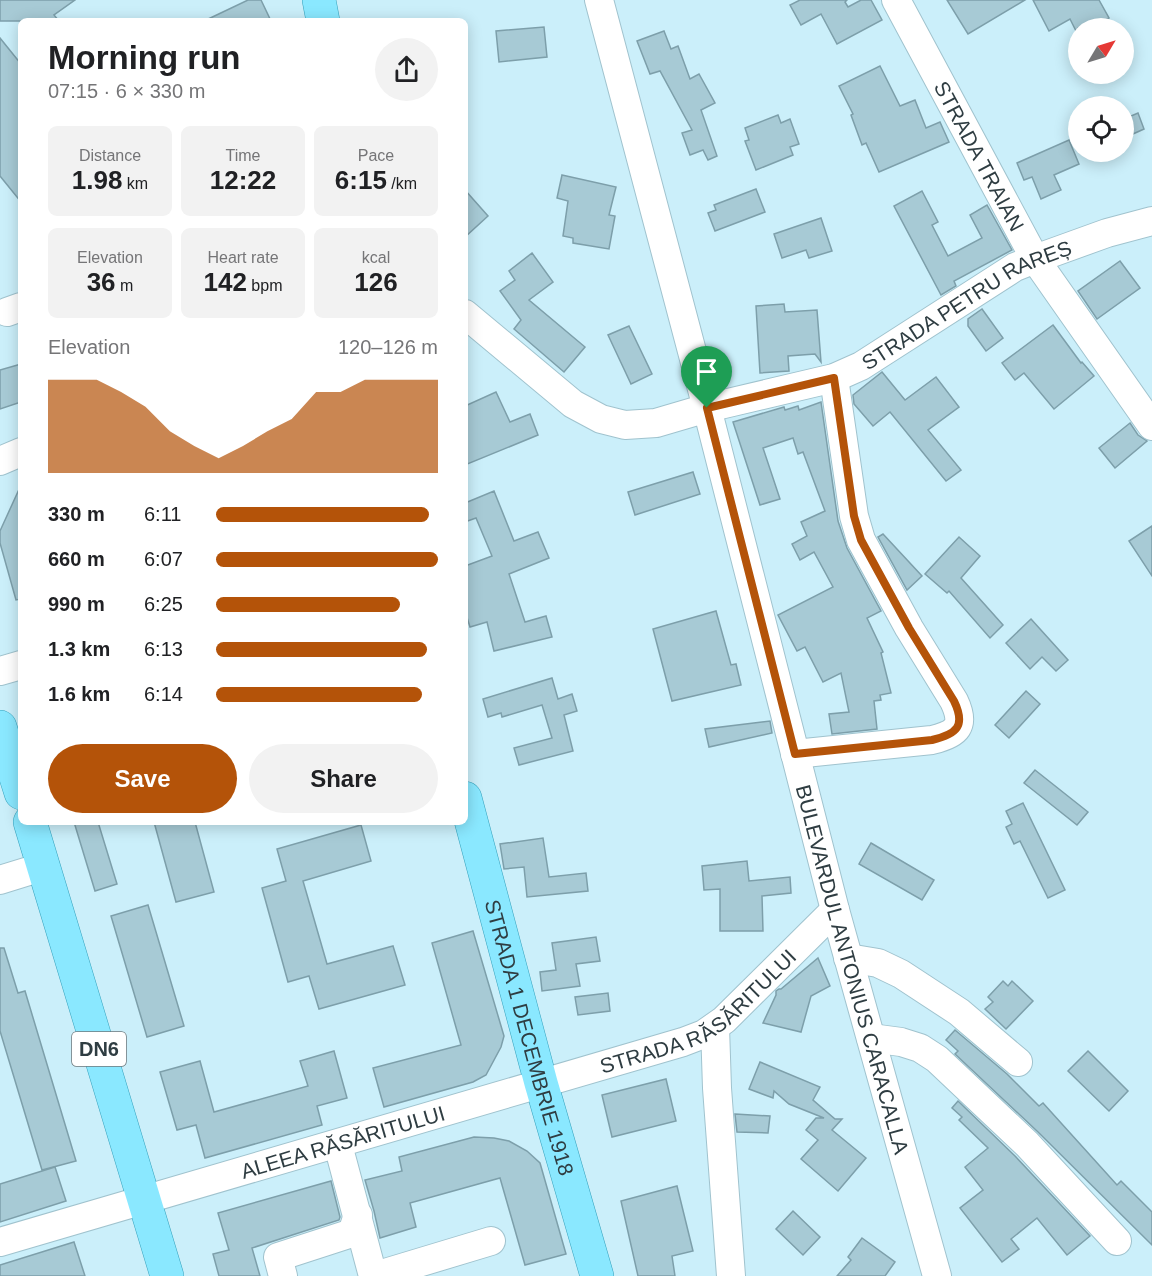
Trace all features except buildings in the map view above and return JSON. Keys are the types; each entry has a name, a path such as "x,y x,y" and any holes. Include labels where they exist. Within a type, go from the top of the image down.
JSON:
{"main road":[{"path":"320,0 323,18"},
{"path":"0,727 18,784"},
{"name":"STRADA 1 DECEMBRIE 1918","path":"468,809 541,1083 597,1276"},
{"name":"DN6","path":"31,825 167,1276"}],"street":[{"name":"BULEVARDUL ANTONIUS CARACALLA","path":"599,0 707,408 835,910 937,1276"},
{"name":"STRADA TRAIAN","path":"896,0 1035,259 1152,426"},
{"name":"STRADA PETRU RAREȘ","path":"468,316 573,404 601,419 625,425 656,423 707,408 834,378 861,366 1015,267 1107,233 1152,221"},
{"path":"795,754 932,740 951,733 960,720 954,701 909,628 861,540 854,516 834,378"},
{"path":"0,461 18,453"},
{"path":"0,671 18,666"},
{"path":"0,880 45,866"},
{"name":"STRADA RĂSĂRITULUI","path":"541,1083 704,1034 724,1020 835,910"},
{"path":"848,958 878,963 901,974 960,1012 1018,1062"},
{"path":"715,1027 717,1088 731,1276"},
{"path":"871,1038 901,1042 920,1048 938,1059 1027,1144 1118,1241"},
{"name":"ALEEA RĂSĂRITULUI","path":"0,1242 541,1083"},
{"path":"341,1156 374,1276 491,1241"},
{"path":"283,1276 278,1257 352,1233 358,1215"}],"route":[{"path":"834,378 854,516 861,540 909,628 959,711 960,720 951,733 932,740 795,754 707,408 834,378"}]}
